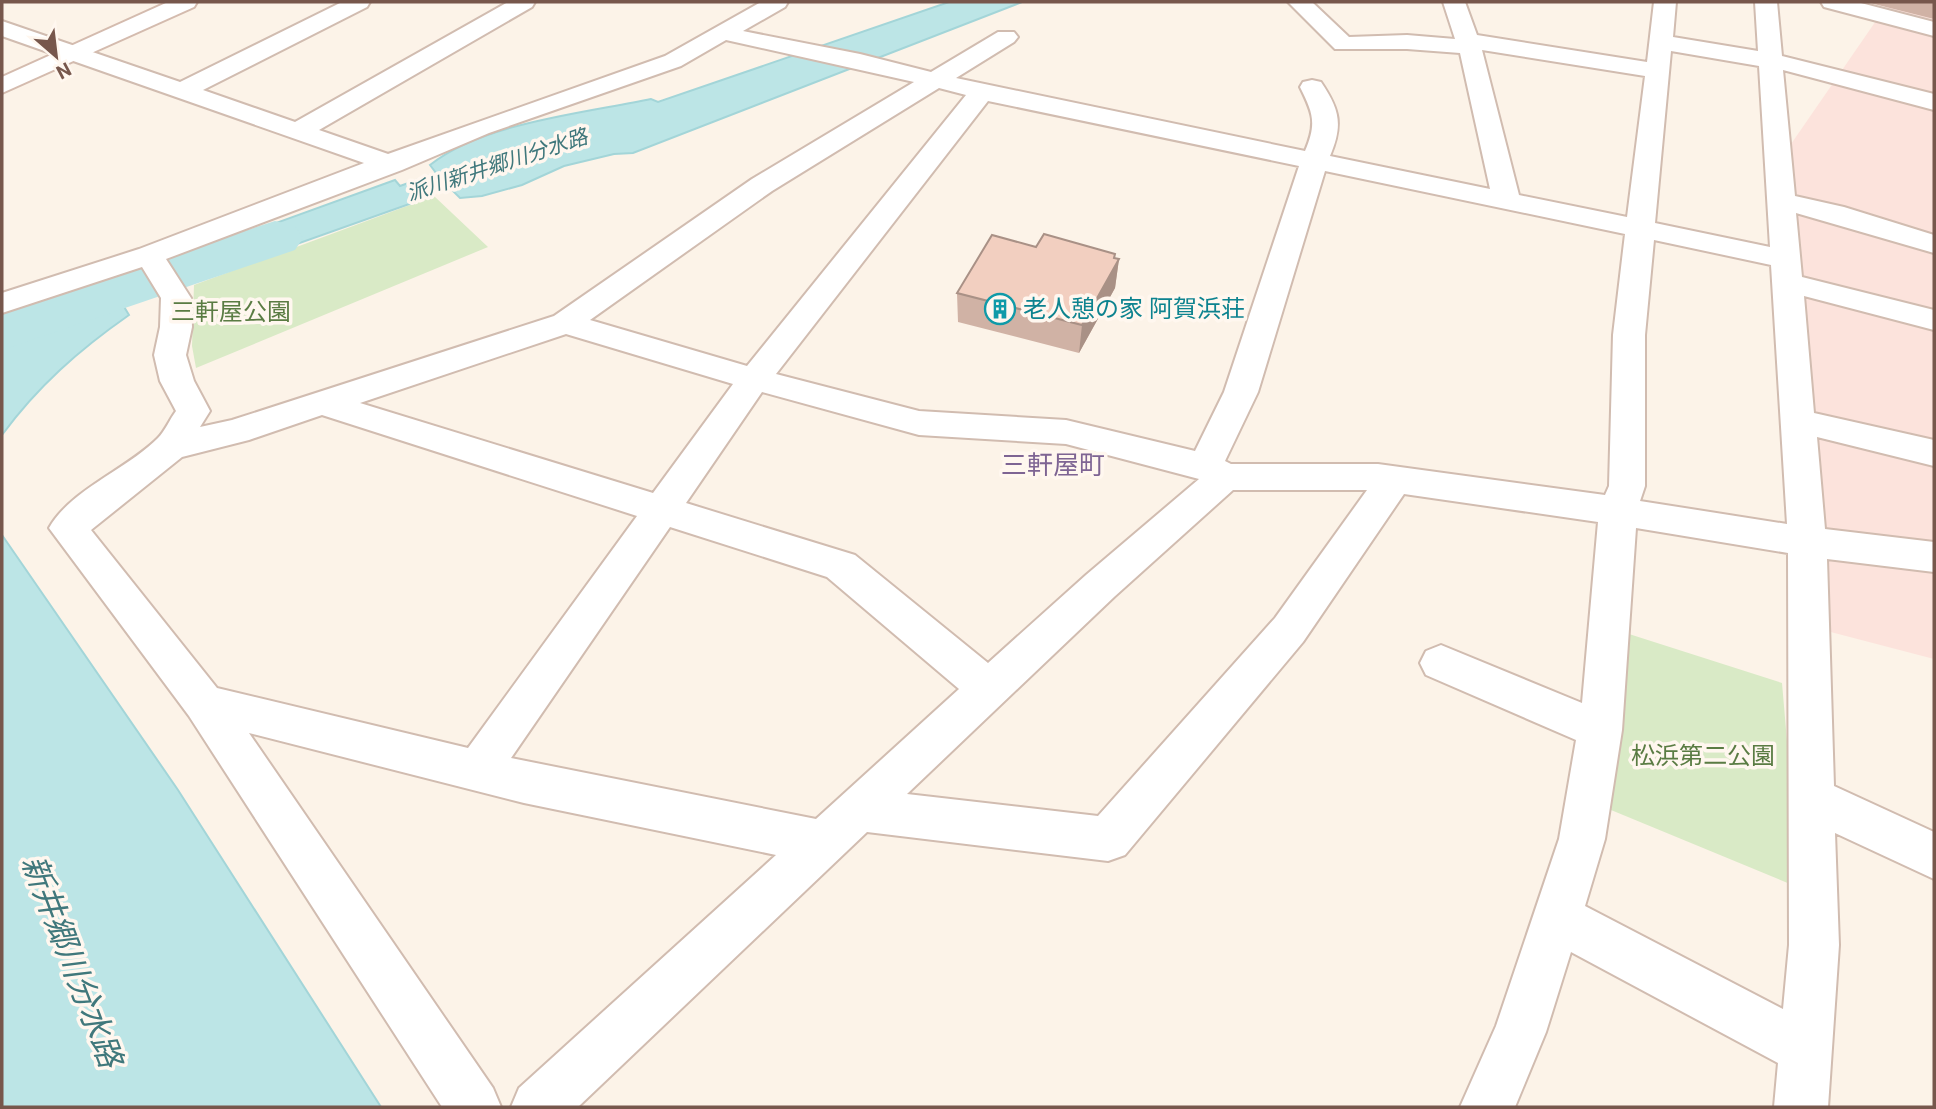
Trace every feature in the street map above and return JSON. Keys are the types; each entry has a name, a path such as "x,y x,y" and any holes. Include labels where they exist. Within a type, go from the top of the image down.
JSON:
{"street":[{"path":"2,86 186,2"},
{"path":"181,91 359,2"},
{"path":"296,132 524,2"},
{"path":"2,303 149,255 541,106 673,61 777,2"},
{"path":"1299,2 1343,44 1388,40 1770,61 1934,102"},
{"path":"1454,2 1469,44 1507,202"},
{"path":"1487,1107 1520,1032 1582,839 1600,730 1618,510 1627,486 1629,335 1643,229 1665,2"},
{"path":"1766,2 1807,542 1814,945 1801,1107"},
{"path":"1832,2 1934,29"},
{"path":"2,28 392,164"},
{"path":"726,33 753,41 860,61 982,92 1643,229 1787,271 1934,320"},
{"path":"474,1107 204,703 68,528 119,485 172,447 237,431 565,323 762,186 1006,37"},
{"path":"538,1107 990,690 1215,472 1314,162 1328,128 1327,113 1312,86"},
{"path":"477,771 754,379 982,92"},
{"path":"1781,201 1834,213 1934,244"},
{"path":"149,255 176,298 176,327 170,355 177,381 194,411 172,447"},
{"path":"565,323 754,379 919,423 1066,432 1215,472 1395,479 1618,510 1807,542 1934,557"},
{"path":"322,403 841,566 990,690"},
{"path":"1798,421 1934,453"},
{"path":"859,810 1108,839 1289,629 1395,479"},
{"path":"1441,663 1600,730"},
{"path":"204,703 477,771 825,843"},
{"path":"1811,798 1934,856"},
{"path":"1557,918 1806,1049"}],"shaded area":[{"path":"1889,2 1934,2 1934,659 1823,630 1789,147"}],"green space":[{"name":"三軒屋公園","path":"434,196 488,247 196,368 192,346 194,285"},
{"name":"松浜第二公園","path":"1629,634 1782,683 1793,811 1790,884 1611,810"}],"water":[{"path":"949,2 1022,2 633,153 614,154 564,166 522,185 482,196 460,198 446,184 411,197 415,202 187,283 174,260 395,180 400,186 436,173 430,165 477,139 505,129 651,99 658,102"},
{"path":"112,287 129,315 60,370 30,400 2,435 2,325"},
{"name":"新井郷川分水路","path":"2,535 178,790 381,1107 2,1107"}],"building":[{"path":"1044,234 1115,254 1114,258 1119,259 1082,325 957,293 992,235 1036,247"}],"waterway":[{"name":"派川新井郷川分水路","path":"2,331 275,238"}],"place":[{"name":"老人憩の家 阿賀浜荘","path":"1000,309"}],"district":[{"name":"三軒屋町","path":"1053,465"}]}
